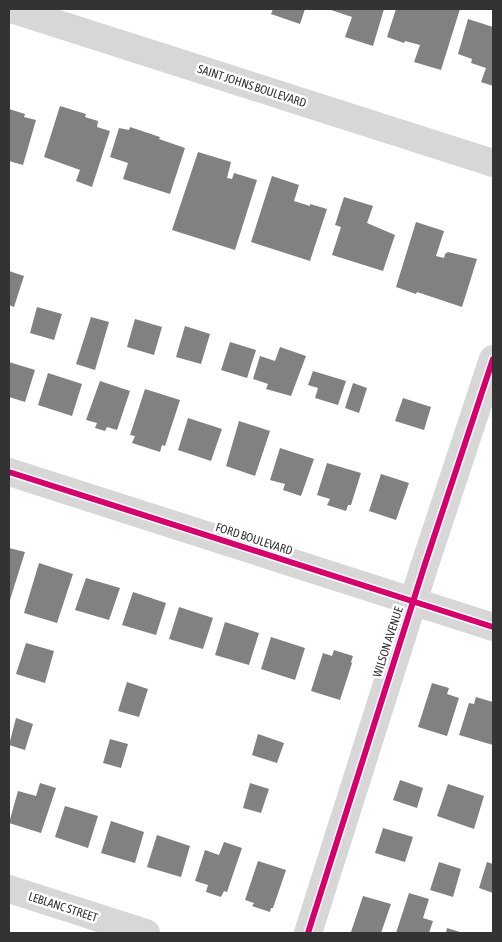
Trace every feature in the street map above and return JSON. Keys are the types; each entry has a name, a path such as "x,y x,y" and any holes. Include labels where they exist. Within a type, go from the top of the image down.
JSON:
{"street":[{"name":"SAINT JOHNS BOULEVARD","path":"11,9 493,163"},
{"name":"WILSON AVENUE","path":"308,933 413,602 493,359"},
{"name":"FORD BOULEVARD","path":"9,472 493,627"},
{"name":"LEBLANC STREET","path":"9,889 146,933"}],"building":[{"path":"273,9 305,9 300,24 271,14"},
{"path":"328,9 384,9 373,46 345,37 352,17"},
{"path":"396,9 460,9 441,70 414,62 420,45 405,41 404,43 387,37"},
{"path":"468,19 493,27 493,86 481,82 486,68 471,63 472,59 458,54"},
{"path":"60,106 86,114 85,117 98,121 97,127 110,131 92,187 76,181 80,170 44,157"},
{"path":"9,109 25,114 24,117 36,120 23,165 9,161"},
{"path":"130,127 185,148 170,194 123,179 128,163 110,157 119,128 129,130"},
{"path":"198,152 231,162 227,178 232,179 234,173 257,180 235,250 172,230"},
{"path":"272,176 299,185 294,201 327,209 310,261 251,242"},
{"path":"344,197 373,206 367,223 395,235 383,271 332,255 341,227 335,225"},
{"path":"416,222 444,231 436,256 444,258 448,252 477,259 462,307 396,287"},
{"path":"9,271 24,276 14,307 9,305"},
{"path":"37,307 62,314 54,340 30,333"},
{"path":"91,317 109,322 95,370 76,364"},
{"path":"135,319 162,327 154,355 127,347"},
{"path":"185,326 210,334 201,364 176,357"},
{"path":"230,342 256,350 247,378 221,370"},
{"path":"280,347 306,356 291,396 266,389 268,384 253,379 260,356 275,361"},
{"path":"9,362 35,370 25,402 9,397"},
{"path":"313,371 346,381 338,405 315,398 318,388 308,385"},
{"path":"48,373 82,384 72,416 38,405"},
{"path":"100,381 130,391 117,430 107,427 105,431 95,428 97,423 86,420"},
{"path":"353,383 367,388 359,413 345,408"},
{"path":"145,389 180,400 165,446 162,445 160,452 132,443 135,436 130,435"},
{"path":"403,398 431,407 424,430 395,421"},
{"path":"188,418 222,429 211,461 178,450"},
{"path":"239,421 270,431 255,476 226,466"},
{"path":"280,448 314,459 301,496 283,490 285,484 270,480"},
{"path":"327,463 361,473 351,505 348,505 346,511 327,505 330,499 317,495"},
{"path":"381,474 409,483 396,520 369,511"},
{"path":"9,548 25,552 9,603"},
{"path":"39,563 73,574 57,623 24,613"},
{"path":"86,578 120,588 109,620 75,610"},
{"path":"133,592 166,603 156,635 122,625"},
{"path":"179,607 213,618 203,649 169,639"},
{"path":"225,622 259,633 249,665 215,655"},
{"path":"271,637 305,648 295,680 261,669"},
{"path":"26,643 54,651 45,683 16,674"},
{"path":"334,650 353,656 340,700 311,691 323,653 332,656"},
{"path":"127,682 148,689 139,717 118,711"},
{"path":"432,683 449,688 447,694 459,698 447,736 418,727"},
{"path":"476,697 493,702 493,745 459,735 469,703 474,704"},
{"path":"16,718 33,724 25,750 9,745"},
{"path":"258,734 284,743 277,763 252,755"},
{"path":"110,739 128,744 121,768 103,763"},
{"path":"400,780 423,788 417,808 393,800"},
{"path":"40,783 56,788 41,833 9,823 18,791 36,796"},
{"path":"250,783 269,789 261,813 243,808"},
{"path":"448,784 484,796 474,829 437,816"},
{"path":"65,806 98,816 88,848 55,837"},
{"path":"111,821 144,832 135,863 101,853"},
{"path":"383,828 413,837 405,862 375,853"},
{"path":"157,835 190,846 181,877 147,867"},
{"path":"224,842 242,848 227,892 224,891 221,897 206,892 208,885 195,881 205,850 219,855"},
{"path":"258,861 286,870 270,912 252,906 254,903 245,900"},
{"path":"439,862 461,869 453,897 430,890"},
{"path":"487,862 493,864 493,893 479,888"},
{"path":"409,893 429,899 423,918 433,921 429,933 396,933"},
{"path":"363,896 391,904 381,933 351,932"},
{"path":"447,928 463,933 446,933"}],"cycle path":[{"path":"308,933 425,564 493,359"},
{"path":"9,472 493,627"}]}
